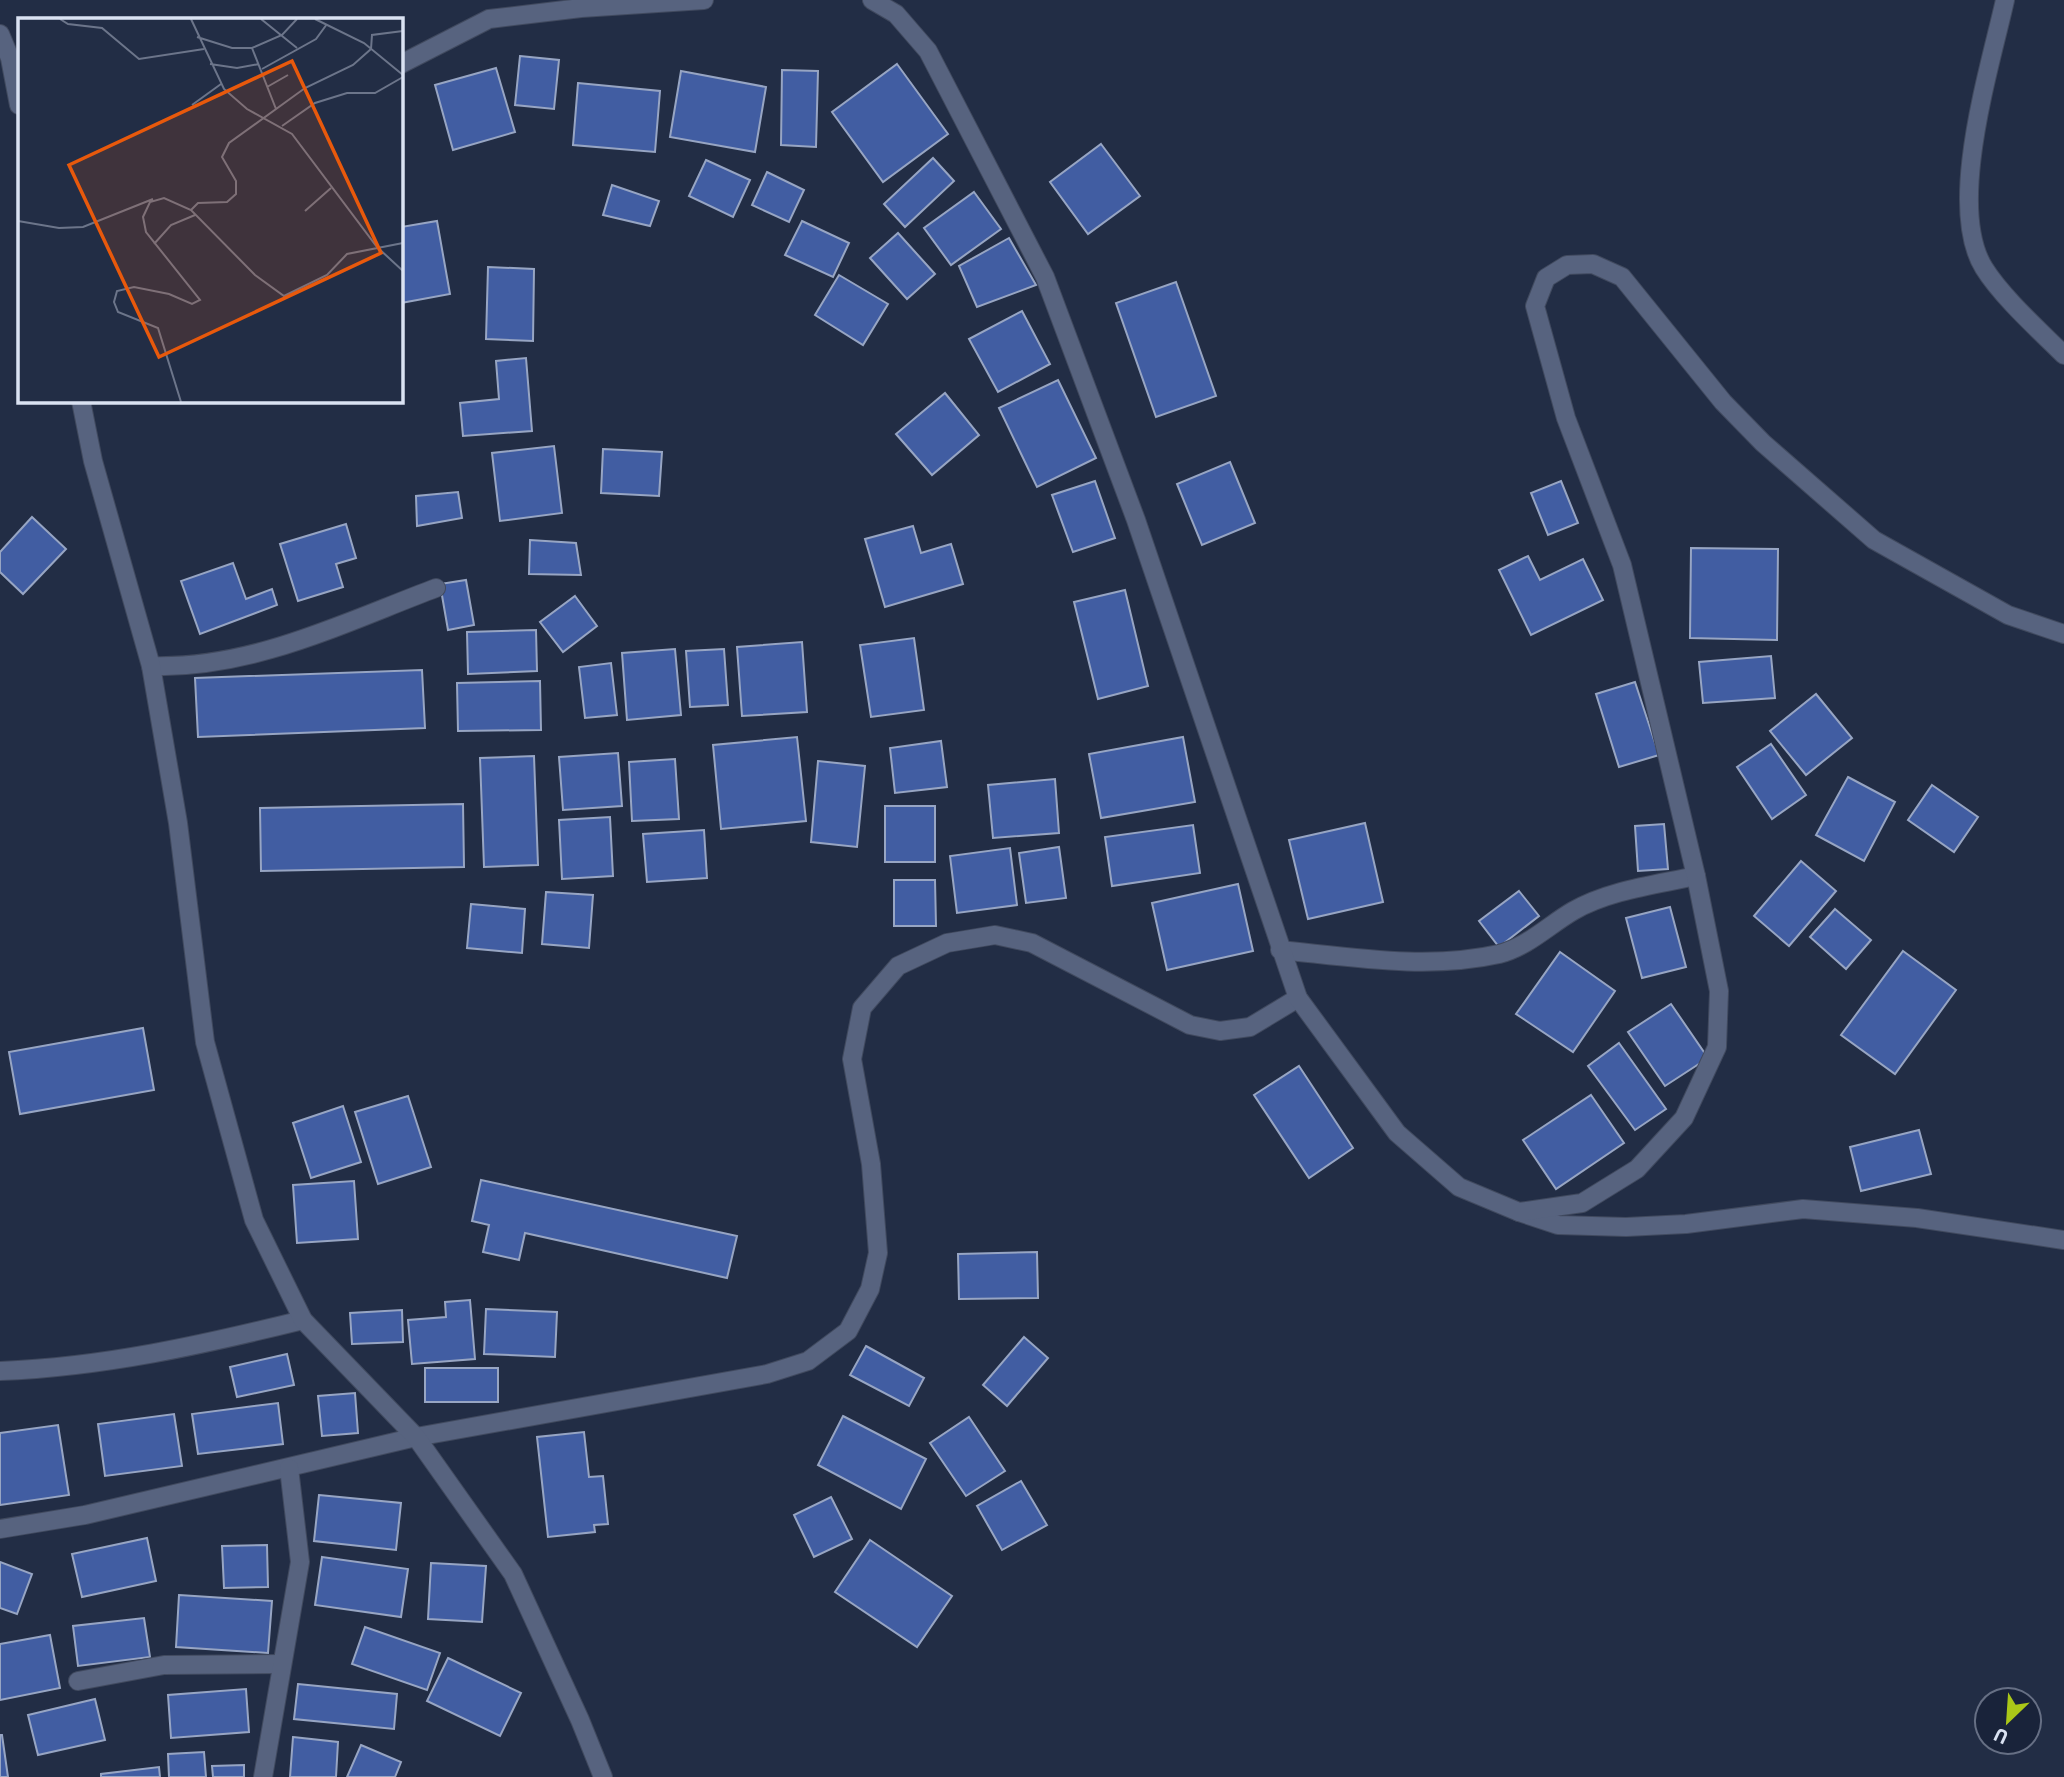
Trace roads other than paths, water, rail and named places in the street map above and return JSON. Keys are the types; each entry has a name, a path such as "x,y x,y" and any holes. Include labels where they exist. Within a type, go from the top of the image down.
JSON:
{"street":[{"path":"402,64 489,19 581,8 704,0"},
{"path":"872,0 896,14 928,51 1045,277 1136,520 1298,998 1398,1133 1459,1187 1558,1225 1626,1227 1686,1224 1802,1209 1917,1218 2064,1240"},
{"path":"2005,0 1974,142 1968,220 1983,267 2064,355"},
{"path":"0,34 10,58 18,100"},
{"path":"1519,1212 1582,1203 1637,1169 1684,1118 1717,1047 1719,991 1696,876 1622,565 1566,418 1535,306 1546,278 1567,265 1593,264 1622,277 1739,418 1874,540 2008,615 2064,634"},
{"path":"80,402 93,461 151,666 178,823 205,1042 254,1220 303,1320 416,1437 513,1574 603,1777"},
{"path":"151,666 211,664 259,655 436,588"},
{"path":"1280,950 1367,958 1456,961 1502,953 1540,934 1573,911 1606,897 1696,876"},
{"path":"0,1529 85,1515 416,1437 767,1374 808,1360 848,1331 870,1289 878,1253 871,1164 852,1059 862,1008 898,966 947,943 995,935 1032,943 1190,1025 1220,1031 1250,1027 1298,998"},
{"path":"0,1371 59,1369 173,1352 303,1320"},
{"path":"263,1777 300,1562 289,1468"},
{"path":"78,1681 164,1665 282,1664"}]}
